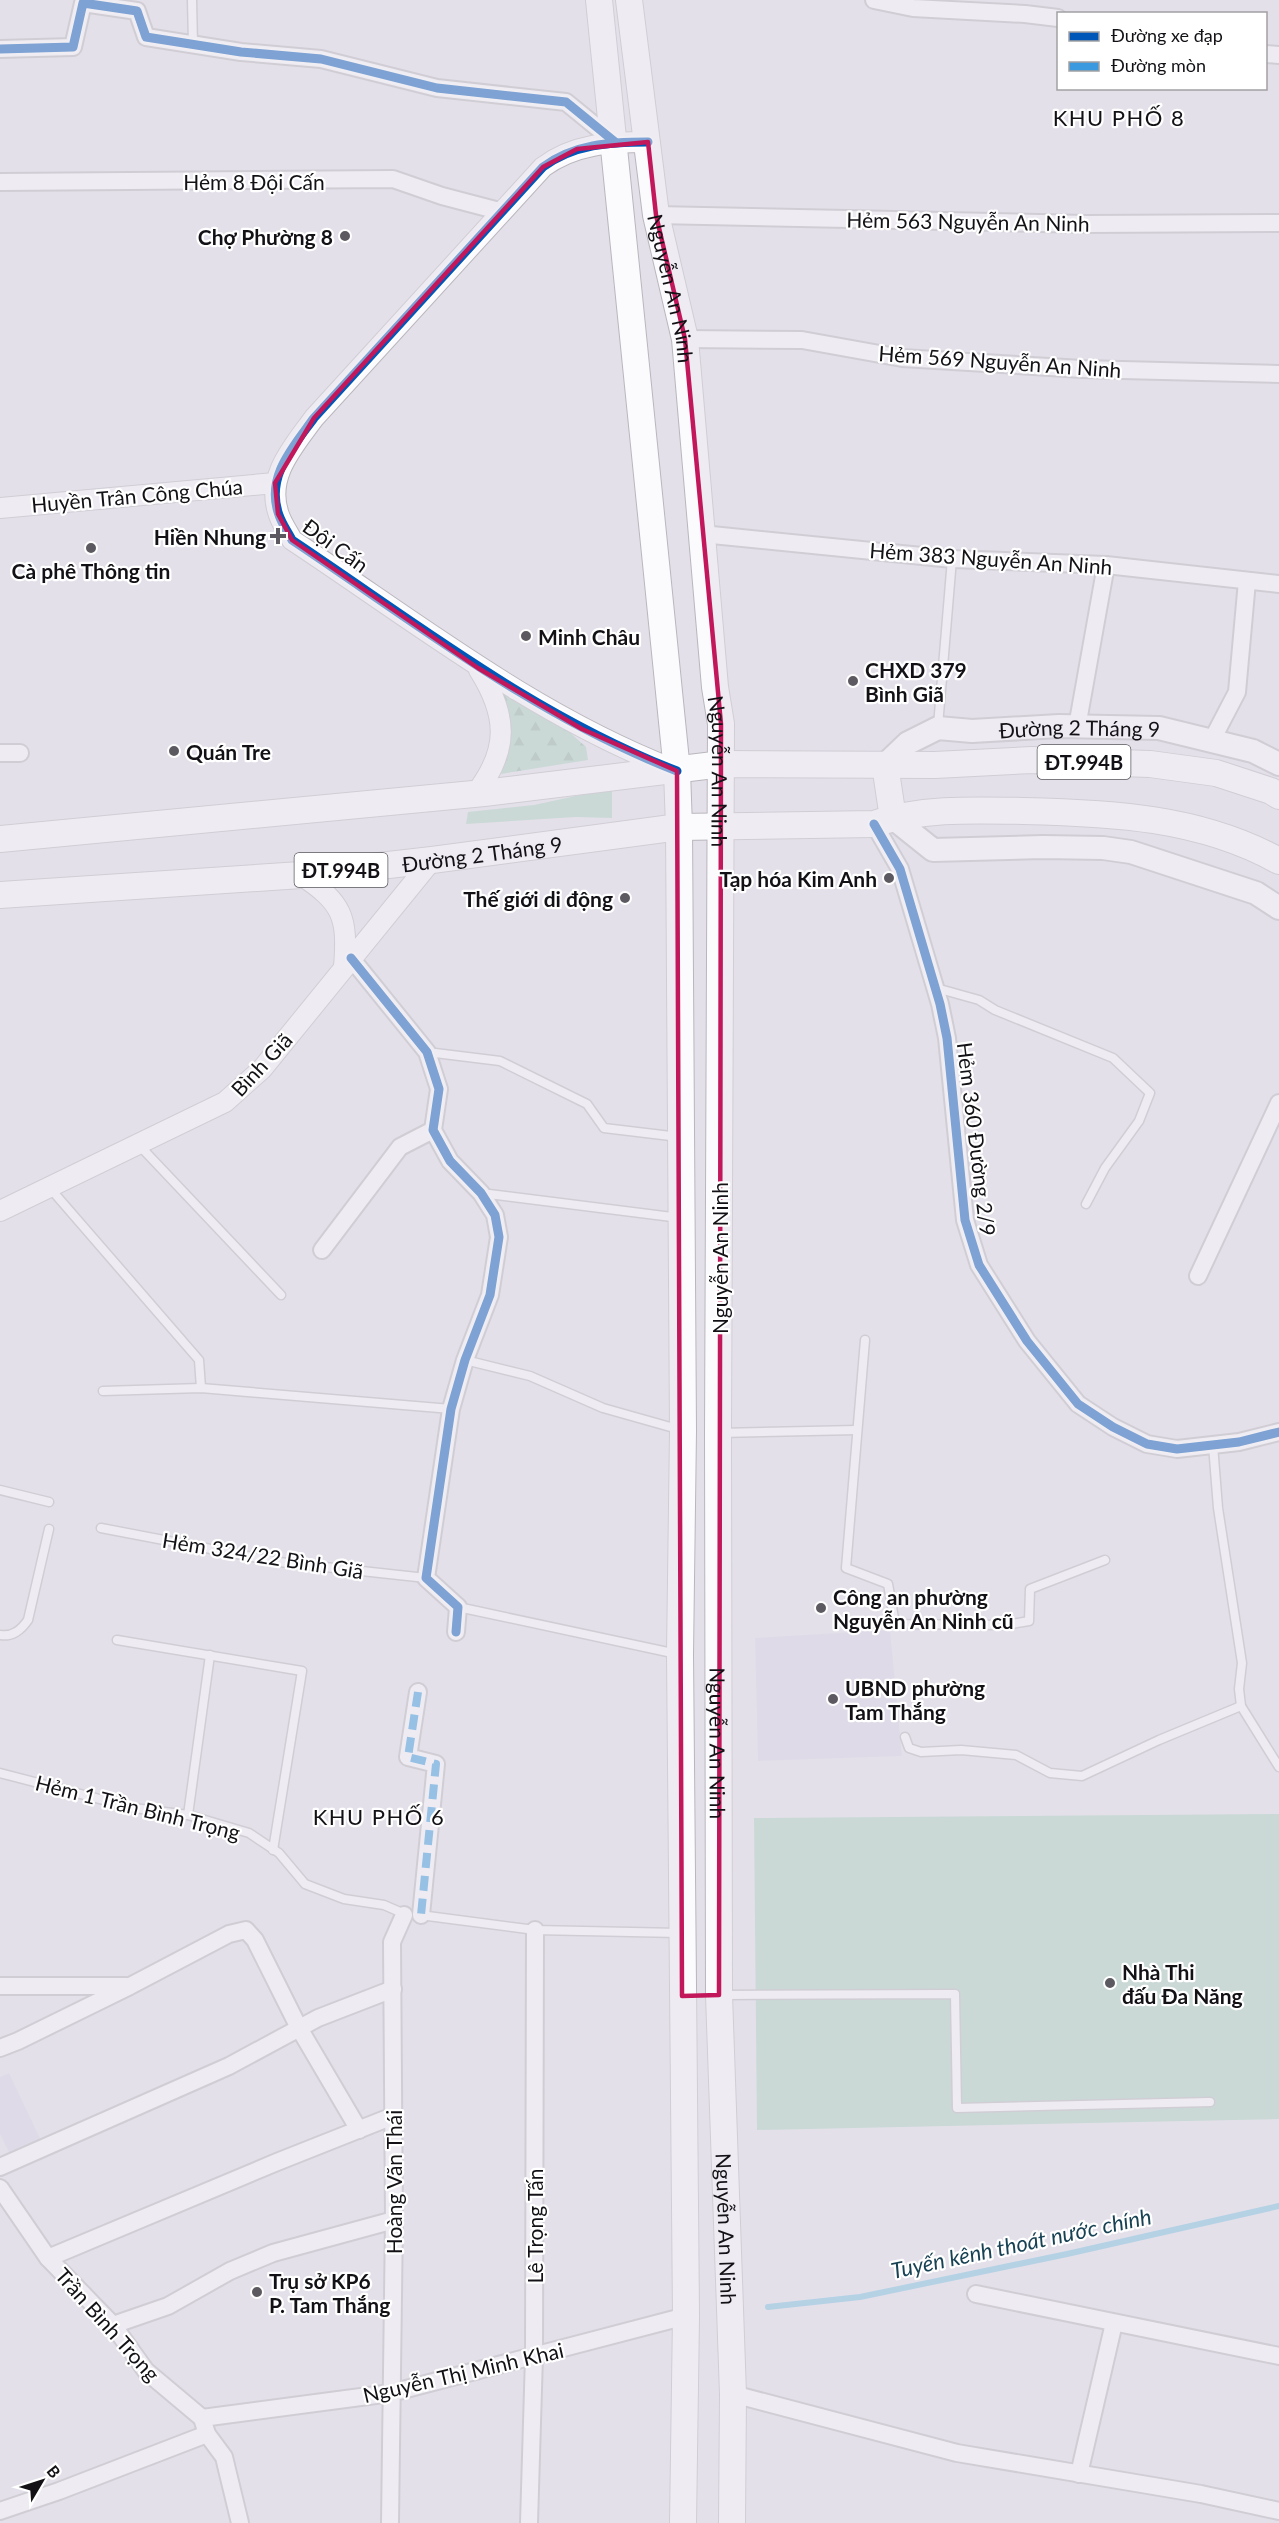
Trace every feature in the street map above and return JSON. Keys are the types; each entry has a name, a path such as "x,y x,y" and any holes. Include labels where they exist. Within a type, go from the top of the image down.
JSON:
{"main road":[{"name":"Nguyễn An Ninh","path":"599,0 677,771 679,827 683,1431 680,1654 686,2316 683,2523"},
{"name":"Nguyễn An Ninh","path":"629,0 656,214 685,339 715,687 722,724 718,1433 719,1995 733,2394 732,2523"},
{"name":"Đường 2 Tháng 9","path":"938,728 972,731 1077,727 1159,728 1253,751 1279,764"},
{"path":"938,728 908,743 885,765 883,821 933,850 1043,847 1103,848 1131,852 1256,893 1279,908"},
{"name":"Đường 2 Tháng 9","path":"0,839 476,793 722,764 935,765 1032,760 1150,764 1216,773 1271,790 1279,796"},
{"name":"Đường 2 Tháng 9","path":"0,895 301,874 432,860 679,827 883,821 973,810 1141,817 1200,830 1254,847 1279,861"},
{"path":"682,1996 719,1995"}],"street":[{"path":"874,0 913,8 1057,18"},
{"path":"0,49 73,47 83,3 137,11 146,37 241,52 321,59 437,88 566,102 615,142"},
{"path":"275,483 288,455 314,418 543,167 554,159 577,149 615,142 648,142"},
{"name":"Hẻm 8 Đội Cấn","path":"0,182 393,179 442,196 503,212"},
{"name":"Hẻm 563 Nguyễn An Ninh","path":"656,214 1087,224 1279,223"},
{"name":"Hẻm 569 Nguyễn An Ninh","path":"685,339 802,340 913,359 1082,369 1279,375"},
{"name":"Đội Cấn","path":"275,483 279,514 292,540 478,668 582,729 627,752 677,771"},
{"name":"Huyền Trân Công Chúa","path":"0,508 275,483"},
{"name":"Hẻm 383 Nguyễn An Ninh","path":"702,534 952,559 1106,565 1279,584"},
{"path":"1077,727 1106,565"},
{"path":"1212,740 1237,692 1247,581"},
{"path":"476,793 491,774 501,742 499,715 494,694 478,668"},
{"path":"0,753 20,753"},
{"name":"Hẻm 360 Đường 2/9","path":"883,821 936,988 947,1038 965,1220 979,1265 1027,1341 1078,1404 1113,1427 1147,1444 1177,1449 1213,1446 1279,1432"},
{"name":"Bình Giã","path":"0,1211 225,1102 262,1069 432,860"},
{"path":"301,874 327,893 342,915 348,963 427,1052 439,1089 433,1130 450,1161 481,1193 495,1215 499,1237 490,1294 465,1360 451,1409 426,1578 458,1606 456,1632"},
{"path":"1198,1276 1279,1103"},
{"path":"322,1250 400,1148 433,1130"},
{"path":"418,1692 408,1758 436,1764 421,1915"},
{"name":"Hoàng Văn Thái","path":"390,2523 394,2220 392,1942 404,1915"},
{"name":"Lê Trọng Tấn","path":"529,2523 534,2356 535,1929"},
{"path":"0,2048 18,2042 229,1934 246,1930 255,1940 299,2028 359,2130"},
{"path":"0,1986 130,1986"},
{"path":"0,2167 229,2066 318,2018 393,1989"},
{"path":"48,2258 393,2116"},
{"name":"Trần Bình Trọng","path":"0,2188 48,2258 113,2325 146,2370 202,2418"},
{"path":"113,2325 168,2306 230,2271 273,2253 394,2220"},
{"path":"976,2294 1279,2356"},
{"name":"Nguyễn Thị Minh Khai","path":"202,2418 391,2392 686,2316"},
{"path":"1079,2474 1114,2323"},
{"path":"733,2394 957,2453 1201,2494 1279,2511"},
{"path":"202,2418 207,2434 224,2457 240,2523"},
{"path":"0,2511 207,2434"}],"lane":[{"path":"192,0 193,44"},
{"path":"938,728 952,559"},
{"path":"936,988 979,1000 995,1010 1113,1058 1150,1093 1139,1121 1105,1168 1086,1204"},
{"path":"427,1052 500,1061 587,1104 604,1128 681,1137"},
{"path":"138,1144 281,1295"},
{"path":"49,1186 200,1360 201,1388"},
{"path":"481,1193 681,1218"},
{"path":"865,1340 846,1568 888,1584 895,1624 1006,1625 1029,1621 1030,1589 1105,1560"},
{"path":"465,1360 530,1376 603,1408 683,1431"},
{"path":"103,1391 201,1388 451,1409"},
{"path":"718,1433 857,1430"},
{"path":"1213,1446 1220,1523 1242,1663 1239,1689 1241,1706 1279,1767"},
{"path":"0,1490 49,1502"},
{"name":"Hẻm 324/22 Bình Giã","path":"101,1528 279,1562 426,1578"},
{"path":"0,1635 7,1636 20,1631 28,1620 49,1529"},
{"path":"458,1606 680,1654"},
{"path":"117,1640 302,1671 273,1850"},
{"path":"188,1815 210,1655"},
{"path":"905,1737 909,1748 921,1752 997,1751 1016,1755 1050,1773 1082,1776 1159,1740 1241,1706"},
{"name":"Hẻm 1 Trần Bình Trọng","path":"0,1773 134,1808 188,1815 249,1833 273,1850 305,1884 344,1899 384,1905 404,1915 421,1915 535,1929 682,1933"},
{"path":"719,1995 955,1994 957,2108 1210,2102"}],"highlighted area":[{"path":"648,142 656,215 685,339 721,724 719,1995 682,1996 677,771 582,729 478,668 292,540 278,514 275,483 314,418 543,167 577,149"}],"shaded area":[{"path":"890,1630 902,1756 758,1761 755,1638"},
{"path":"9,2073 48,2155 17,2169 0,2134 0,2077"}],"green space":[{"path":"503,691 567,730 586,747 588,760 501,774 511,738"},
{"path":"612,788 612,818 575,817 466,824 468,812 534,805"},
{"path":"1279,1814 1279,2119 757,2130 754,1818"}],"waterway":[{"name":"Tuyến kênh thoát nước chính","path":"768,2307 860,2297 1067,2254 1279,2206"}],"marked path":[{"path":"418,1692 408,1757 436,1764 421,1915"}],"cycle path":[{"path":"0,49 73,47 83,3 137,11 146,37 241,52 321,59 437,88 566,102 615,142"},
{"path":"648,142 620,143 580,149 567,153 543,167 314,418 283,463 278,475 276,501 280,518 292,540 432,636 526,696 575,724 677,771"},
{"path":"874,824 900,869 940,1004 947,1038 965,1220 979,1265 1027,1341 1078,1404 1113,1427 1147,1444 1177,1449 1239,1442 1279,1432"},
{"path":"351,958 427,1052 439,1089 433,1130 450,1161 481,1193 495,1215 499,1237 490,1295 465,1360 451,1409 426,1578 458,1607 456,1632"}],"place":[{"name":"Chợ Phường 8","path":"345,236"},
{"name":"Hiền Nhung","path":"278,536"},
{"name":"Cà phê Thông tin","path":"91,548"},
{"name":"Minh Châu","path":"526,636"},
{"name":"CHXD 379 Bình Giã","path":"853,681"},
{"name":"Quán Tre","path":"174,751"},
{"name":"Tạp hóa Kim Anh","path":"889,878"},
{"name":"Thế giới di động","path":"625,898"},
{"name":"Công an phường Nguyễn An Ninh cũ","path":"821,1608"},
{"name":"UBND phường Tam Thắng","path":"833,1699"},
{"name":"Nhà Thi đấu Đa Năng","path":"1110,1983"},
{"name":"Trụ sở KP6 P. Tam Thắng","path":"257,2292"}],"district":[{"name":"KHU PHỐ 8","path":"1119,117"},
{"name":"KHU PHỐ 6","path":"379,1816"}]}
